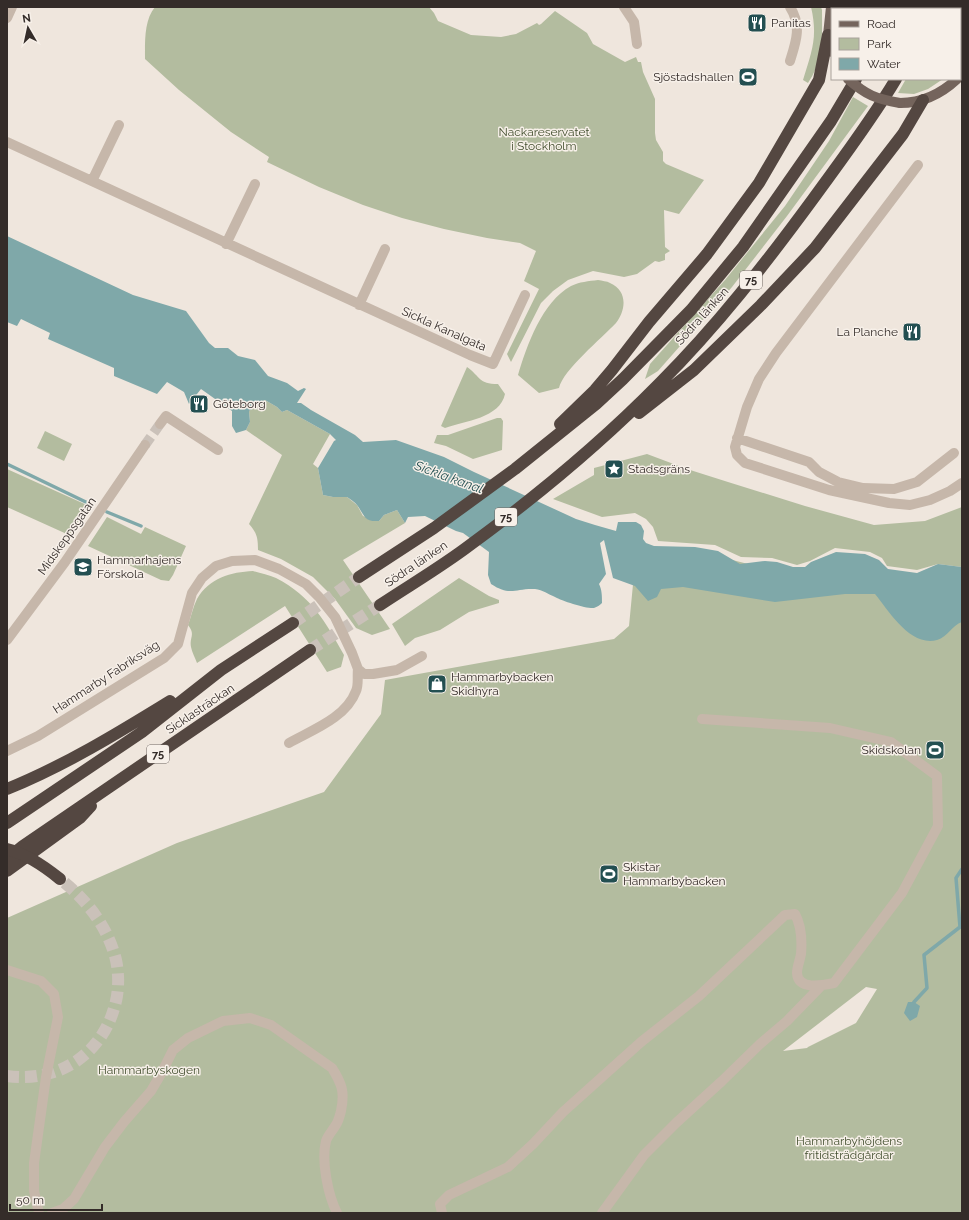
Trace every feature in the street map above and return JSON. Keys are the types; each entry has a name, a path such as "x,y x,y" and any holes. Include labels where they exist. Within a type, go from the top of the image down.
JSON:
{"highway":[{"path":"515,469 595,390 649,322 707,254 754,189 819,80 828,35"},
{"name":"Södra länken","path":"359,577 434,528 515,469 596,404 691,310 743,247 831,121 855,80"},
{"name":"Södra länken","path":"380,605 468,546 544,488 579,458 660,383 723,316 771,256 878,110 895,80"},
{"path":"579,458 694,370 761,305 815,248 903,134 923,100"},
{"name":"Sicklasträckan","path":"7,823 142,732 221,670 293,623"},
{"name":"Sicklasträckan","path":"7,859 106,789 310,650"},
{"path":"7,789 72,758 119,732 221,670"},
{"path":"7,871 80,818 106,789"},
{"path":"7,849 16,851 39,863 60,879"}],"main road":[{"path":"831,7 828,35 831,48"},
{"path":"849,80 861,91 880,100 900,103 912,103 923,100 948,87 956,80"}],"street":[{"path":"7,18 12,7"},
{"path":"624,7 634,22 637,44"},
{"path":"790,7 796,22 797,37 790,62"},
{"path":"92,181 119,125"},
{"name":"Sickla Kanalgata","path":"7,142 359,305 493,364 525,295"},
{"path":"918,165 776,353 759,379 747,407 735,447 737,456 745,463 829,490 889,503 910,505 930,500 944,494 962,483"},
{"path":"226,244 255,184"},
{"path":"359,305 385,250"},
{"path":"160,424 166,416 218,450"},
{"path":"738,438 809,462 819,472 838,482 863,488 894,489 917,482 954,453"},
{"name":"Midskeppsgatan","path":"7,640 65,562 145,445"},
{"name":"Hammarby Fabriksväg","path":"9,748 38,736 164,658 178,644 192,593 202,578 216,566 232,561 255,560 279,569 306,584 335,617 358,669"},
{"path":"358,669 364,674 397,670 422,656"},
{"path":"289,743 327,722 340,712 351,700 357,690 358,669"},
{"path":"442,1213 440,1204 449,1195 508,1167 580,1097 641,1042 699,996 785,915 795,914 798,921 801,952 797,974 801,981 808,986 821,986 834,983 902,893 938,826 937,776 891,742 830,728 702,718"},
{"path":"7,970 41,981 54,994 58,1017 46,1077 34,1163 34,1191 39,1213"},
{"path":"602,1213 644,1155 760,1044 787,1021 821,986"},
{"path":"52,1213 63,1209 74,1198 105,1147 162,1074 173,1050 188,1038 223,1021 250,1018 271,1025 332,1068 338,1078 344,1095 338,1122 326,1139 324,1151 325,1174 337,1213"}],"green space":[{"name":"Nackareservatet i Stockholm","path":"155,7 429,7 438,21 471,35 501,37 516,34 537,23 539,25 555,11 587,33 593,44 625,62 636,57 638,62 641,62 643,72 655,99 655,133 656,140 663,152 663,161 666,164 704,180 679,214 664,210 665,247 670,251 665,254 665,260 659,262 655,261 637,274 624,277 593,271 568,280 553,291 541,303 511,362 507,354 539,289 524,281 536,251 520,243 444,229 402,218 363,205 319,187 267,162 269,157 231,132 179,90 145,59 147,25 151,12"},
{"path":"811,7 821,7 822,39 817,65 808,83 803,80 814,36"},
{"path":"905,80 942,80 928,89 914,94 898,93"},
{"path":"853,97 868,106 787,216 732,287 658,371 645,379 650,364 725,280 785,206 829,141"},
{"path":"598,280 609,282 616,286 620,291 624,301 619,318 616,323 575,363 562,381 559,388 539,393 518,375 537,325 552,302 561,293 571,286"},
{"path":"467,367 483,381 498,384 505,394 502,402 489,413 481,417 445,428 441,426"},
{"path":"265,400 277,407 282,412 287,410 330,434 313,464 318,468 323,495 347,497 357,505 363,516 379,521 384,515 397,510 405,523 343,560 390,629 372,635 356,628 335,599 313,577 281,559 258,550 258,542 254,530 249,524 282,455 246,430 250,422 249,411"},
{"path":"497,418 501,418 503,421 502,450 473,459 446,446 434,443 437,435 448,435"},
{"path":"45,431 72,444 64,461 37,448"},
{"path":"647,454 728,482 805,506 874,525 925,521 962,507 962,567 938,564 917,570 887,566 882,558 870,552 835,548 810,561 797,565 772,558 741,557 715,545 658,541 653,527 646,519 635,513 602,517 553,499 594,475 594,468"},
{"path":"7,469 89,506 69,535 7,507"},
{"path":"107,517 141,534 145,527 186,546 169,581 161,580 88,546"},
{"name":"Skistar Hammarbybacken","path":"693,550 756,566 962,578 962,1213 7,1213 7,918 177,843 324,792 381,714 385,680 614,639 629,626 634,574","holes":["866,987 877,989 856,1023 807,1048 783,1051"]},
{"path":"253,571 276,578 299,593 308,602 324,621 344,655 341,667 327,672 285,606 197,663 191,647 192,631 188,625 197,599 214,581 229,575"},
{"path":"459,578 489,596 499,600 499,603 469,612 440,630 415,638 405,646 392,624"}],"water":[{"name":"Sickla kanal","path":"7,236 133,295 186,311 209,343 215,348 228,348 238,356 255,360 268,376 287,383 298,391 304,388 306,389 297,403 301,403 355,435 363,442 396,440 444,457 576,519 616,531 618,522 636,522 641,525 644,531 643,539 646,543 654,546 695,547 718,551 740,564 765,561 777,562 793,567 805,567 811,562 836,552 865,554 879,560 888,569 917,573 938,564 962,567 962,622 941,638 927,641 909,633 901,626 875,594 845,594 775,602 683,587 661,589 657,597 648,601 635,586 613,578 604,540 600,543 606,574 599,584 602,603 595,608 558,599 543,591 535,589 508,591 498,588 491,584 488,575 489,552 463,533 425,516 408,517 405,523 397,510 384,515 379,521 370,520 365,518 357,505 347,497 323,495 318,468 336,440 330,434 287,410 282,412 277,407 265,400 249,411 250,422 246,430 236,433 232,426 232,411 201,389 189,404 184,392 167,382 157,394 114,376 114,368 48,339 50,333 21,319 17,326 7,322"},
{"path":"908,1002 914,1002 920,1006 917,1017 910,1021 904,1013"}],"waterway":[{"path":"7,464 92,505"},
{"path":"107,512 141,526"},
{"path":"914,1002 927,988 924,955 960,927 956,878 962,869"}],"tunnel":[{"path":"145,445 160,424"},
{"path":"293,623 359,577"},
{"path":"310,650 380,605"},
{"path":"7,1076 26,1077 44,1075 60,1070 75,1062 89,1051 100,1038 109,1023 115,1005 118,988 118,971 108,936 102,925 87,905 60,879"}],"place":[{"name":"Panitas","path":"757,23"},
{"name":"Sjöstadshallen","path":"748,77"},
{"name":"La Planche","path":"912,332"},
{"name":"Göteborg","path":"199,404"},
{"name":"Stadsgräns","path":"614,469"},
{"name":"Hammarhajens Förskola","path":"83,567"},
{"name":"Hammarbybacken Skidhyra","path":"437,684"},
{"name":"Skidskolan","path":"935,750"},
{"name":"Skistar Hammarbybacken","path":"609,874"}],"park label":[{"name":"Hammarbyskogen","path":"149,1070"},
{"name":"Hammarbyhöjdens fritidsträdgårdar","path":"849,1148"}]}
